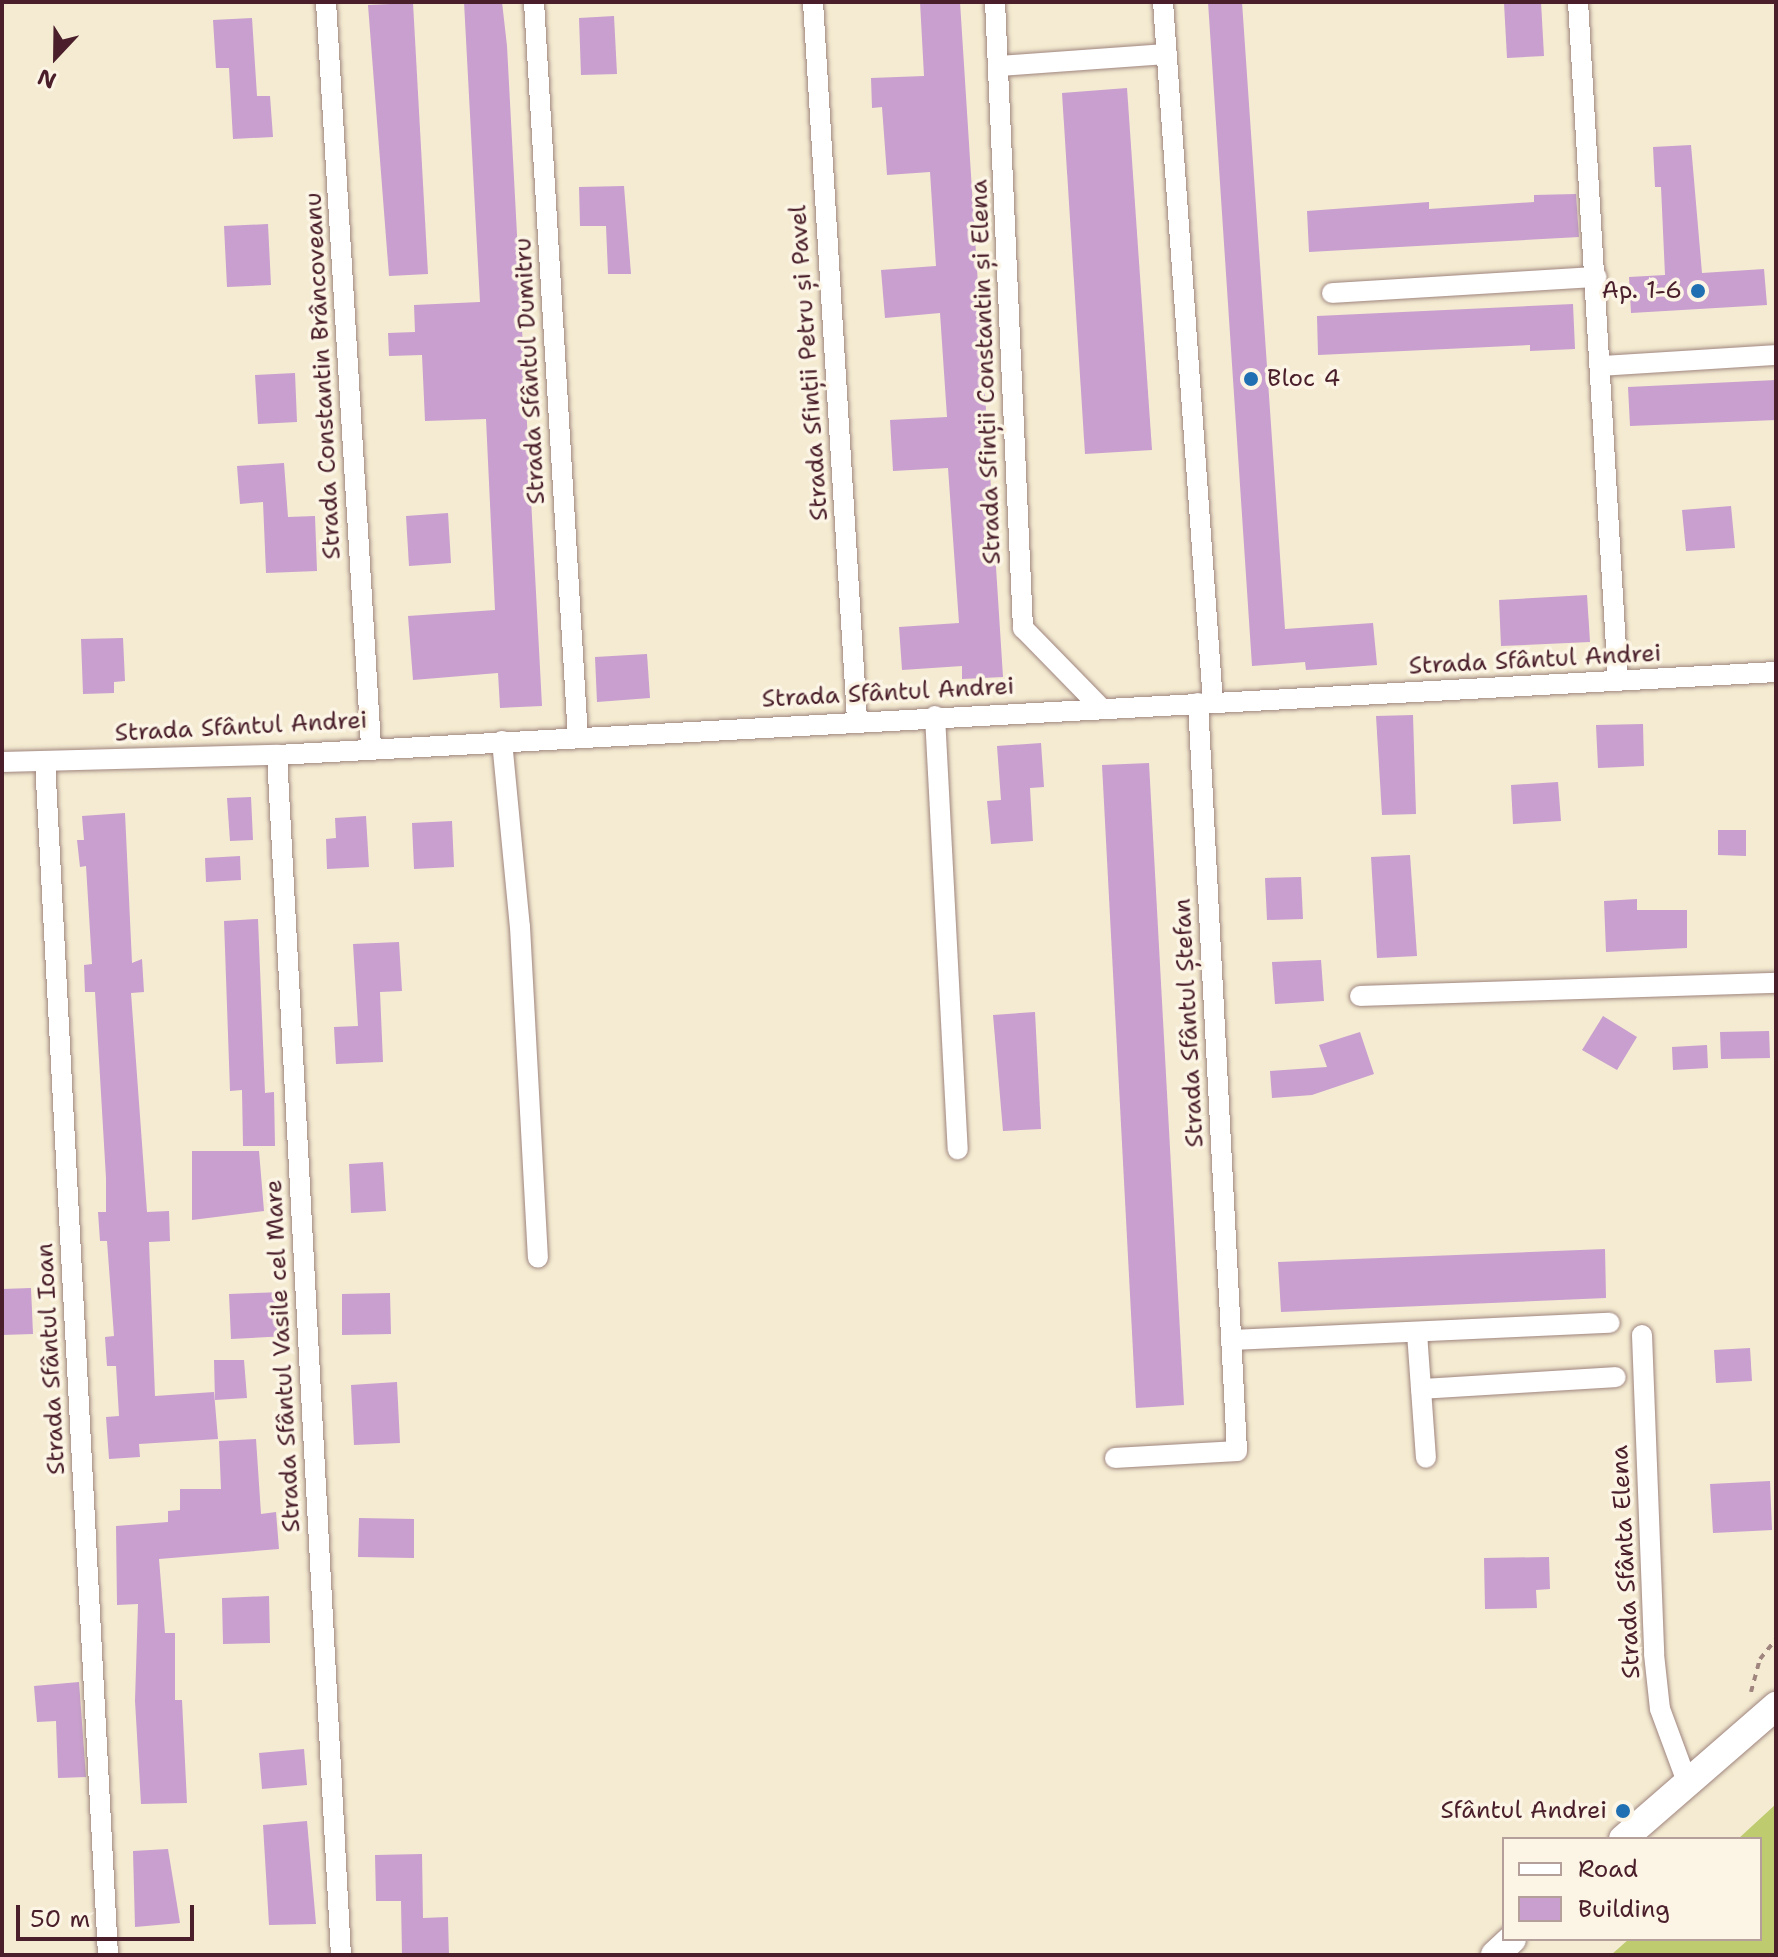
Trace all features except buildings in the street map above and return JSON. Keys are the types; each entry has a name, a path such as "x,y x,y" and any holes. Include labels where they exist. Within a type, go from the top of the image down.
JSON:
{"main road":[{"path":"1625,1837 1776,1706"},
{"path":"1495,1955 1510,1941"}],"street":[{"name":"Strada Constantin Brâncoveanu","path":"326,2 371,747"},
{"name":"Strada Sfântul Dumitru","path":"534,2 578,738"},
{"name":"Strada Sfinții Petru și Pavel","path":"813,2 857,720"},
{"name":"Strada Sfinții Constantin și Elena","path":"995,2 1023,628 1101,708"},
{"path":"1163,2 1206,703"},
{"path":"1578,2 1597,277 1618,681"},
{"path":"999,66 1167,54"},
{"path":"1332,293 1597,277"},
{"path":"1601,366 1776,355"},
{"name":"Strada Sfântul Andrei","path":"2,762 277,755 857,720 1776,672"},
{"name":"Strada Sfântul Ștefan","path":"1115,1458 1237,1451 1206,703"},
{"path":"935,716 958,1149"},
{"path":"502,741 520,927 538,1258"},
{"name":"Strada Sfântul Vasile cel Mare","path":"277,755 341,1955"},
{"name":"Strada Sfântul Ioan","path":"45,761 108,1955"},
{"path":"1360,996 1776,983"},
{"path":"1231,1340 1610,1323"},
{"path":"1417,1333 1426,1458"},
{"name":"Strada Sfânta Elena","path":"1642,1335 1654,1654 1660,1709 1687,1782"},
{"path":"1421,1389 1616,1377"}],"green space":[{"path":"1776,1804 1776,1955 1611,1955 1627,1941 1762,1941 1762,1837 1740,1837"}],"place":[{"name":"Ap. 1-6","path":"1698,291"},
{"name":"Bloc 4","path":"1251,379"},
{"name":"Sfântul Andrei","path":"1623,1811"}]}
